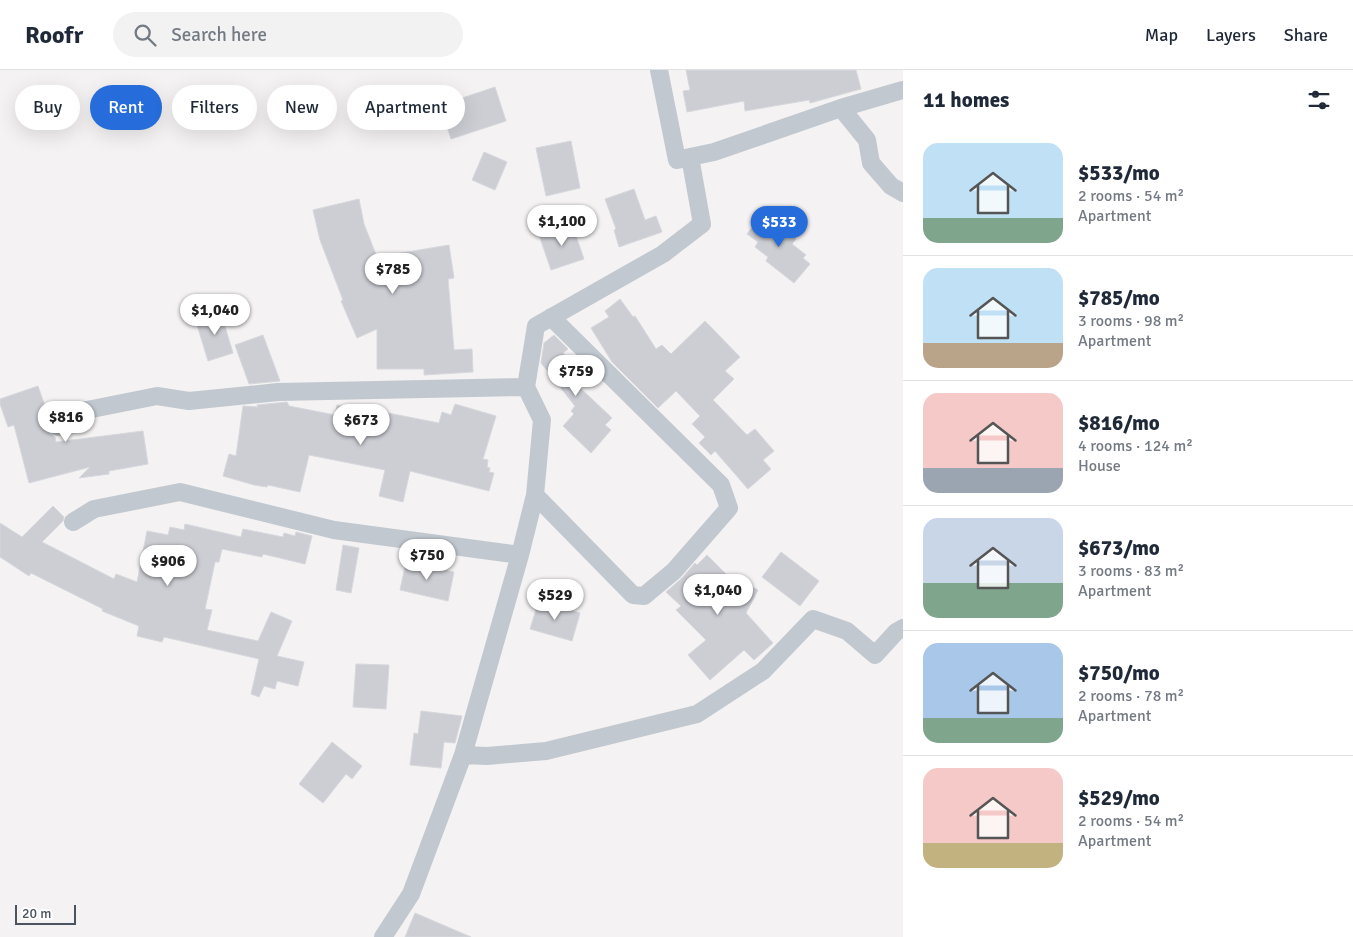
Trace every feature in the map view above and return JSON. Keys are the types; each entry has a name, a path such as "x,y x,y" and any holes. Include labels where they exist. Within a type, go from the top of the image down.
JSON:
{"street":[{"path":"659,70 677,160 714,152 841,108 903,90"},
{"path":"841,108 867,140 871,163 891,186 903,193"},
{"path":"384,937 411,894 463,754 520,555 535,495 542,420 526,387 536,326 664,254 702,224 690,157"},
{"path":"535,495 633,595 644,596 674,571 729,508 721,485 551,318"},
{"path":"58,427 65,417 82,411 157,396 189,401 278,392 526,387"},
{"path":"73,522 94,509 180,492 334,530 520,555"},
{"path":"463,754 487,756 546,750 697,714 763,671 813,619 847,630 875,655 896,632 903,628"}],"building":[{"path":"686,70 856,70 861,89 810,103 809,100 745,111 744,101 687,112 683,91 690,90"},
{"path":"495,87 506,121 451,139 448,130 465,130 465,97"},
{"path":"571,141 580,188 546,196 536,148"},
{"path":"484,152 507,162 495,190 472,180"},
{"path":"634,189 645,220 656,216 662,232 619,247 614,230 616,229 605,199"},
{"path":"359,199 364,224 377,257 449,245 454,278 448,279 454,350 472,349 473,372 424,375 424,369 377,369 377,329 357,338 341,301 343,300 320,240 313,210"},
{"path":"763,213 796,239 792,244 806,255 803,258 810,264 794,283 766,261 768,257 755,247 758,242 747,234"},
{"path":"572,224 584,259 551,270 539,235"},
{"path":"620,299 633,317 635,316 656,349 662,345 671,354 705,321 740,357 725,371 734,379 713,400 747,435 755,429 774,451 763,460 771,469 748,489 715,451 711,455 699,443 705,437 692,424 700,416 676,391 658,408 612,362 591,328 609,317 605,311"},
{"path":"220,310 233,353 208,361 197,325 203,324 200,316"},
{"path":"263,335 280,381 249,384 235,345"},
{"path":"554,335 568,349 563,353 583,378 576,384 612,418 605,425 611,430 591,453 563,426 574,414 571,411 575,406 541,363 544,343"},
{"path":"38,386 50,420 48,431 55,437 56,442 143,431 148,464 109,471 109,474 79,478 90,467 29,483 14,425 8,427 0,399"},
{"path":"287,402 289,406 335,415 337,405 388,416 388,413 439,423 442,412 451,415 455,404 496,416 483,459 488,460 487,467 490,468 489,472 494,473 489,491 410,471 403,502 379,496 385,470 309,455 300,492 268,485 267,487 254,485 223,476 229,454 236,456 243,406 258,407 257,405"},
{"path":"53,506 64,517 63,521 42,542 114,579 116,574 137,582 147,531 168,535 170,527 184,530 185,524 241,537 243,529 283,537 284,533 295,536 296,532 312,536 305,564 263,554 262,557 222,549 219,562 215,562 205,609 212,610 207,630 258,641 271,612 292,621 277,656 304,662 298,686 277,681 275,689 264,686 259,697 251,694 259,659 164,637 162,642 137,636 139,626 102,611 103,609 31,573 29,576 0,557 0,523 22,537"},
{"path":"343,545 359,548 351,593 336,590"},
{"path":"781,552 819,581 800,606 762,577"},
{"path":"707,555 738,586 741,581 758,590 746,613 773,643 754,660 744,650 710,680 688,655 706,640 676,610 681,606 666,592 695,563 697,565"},
{"path":"406,562 454,572 448,601 400,590"},
{"path":"539,600 580,613 572,641 530,629"},
{"path":"356,664 389,665 386,709 353,707"},
{"path":"421,711 462,716 455,743 444,742 441,768 410,765 414,733 418,734"},
{"path":"332,742 362,766 352,779 346,774 323,803 299,784"},
{"path":"415,913 471,937 405,937"}]}
